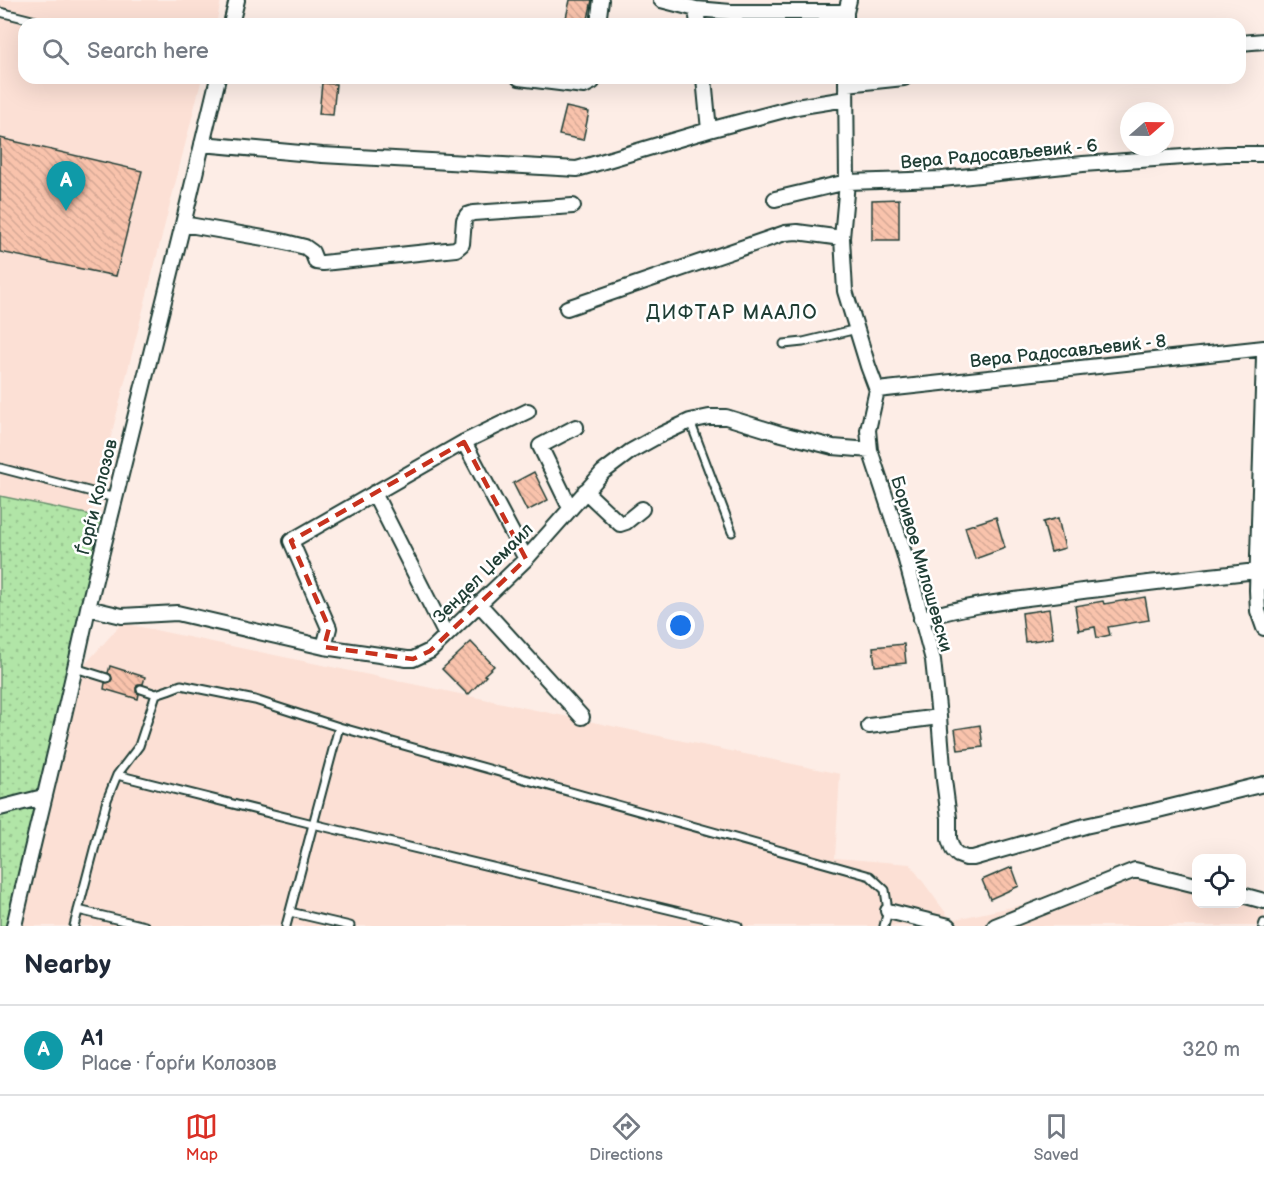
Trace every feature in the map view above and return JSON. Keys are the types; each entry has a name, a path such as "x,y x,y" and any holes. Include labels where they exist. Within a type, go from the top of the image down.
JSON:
{"street":[{"path":"232,18 237,0"},
{"path":"599,18 601,0"},
{"path":"661,0 696,9 731,12 847,12"},
{"path":"696,9 697,18"},
{"path":"1246,43 1264,41"},
{"name":"Ѓорѓи Колозов","path":"14,926 88,608 217,84"},
{"path":"568,84 584,86 588,84"},
{"path":"705,84 710,130"},
{"path":"846,84 846,182 842,238 845,291 877,390"},
{"path":"202,144 322,155 577,169 796,107 846,99"},
{"name":"Вера Радосављевиќ - 6","path":"775,199 846,182 942,179 1094,164 1226,154 1264,154"},
{"path":"183,225 305,247 312,252 316,262 323,263 456,249 462,244 464,220 467,215 573,206"},
{"path":"567,308 785,233 797,232 842,238"},
{"name":"Вера Радосављевиќ - 8","path":"877,390 1264,348"},
{"path":"1264,356 1257,571 1258,611 1264,628"},
{"name":"Боривое Милошевски","path":"877,390 868,430 870,450 904,553 933,660 949,818 949,839 953,850 958,855 973,858 1085,826 1264,784"},
{"path":"324,646 329,628 291,541 464,442 528,411"},
{"name":"Зендел Џемаил","path":"88,608 122,616 177,613 324,646 413,660 430,651 526,559 603,472 631,451 690,421 726,417 832,447 870,450"},
{"path":"570,508 540,446 576,427"},
{"path":"464,442 526,559"},
{"path":"585,491 620,524 642,509"},
{"path":"374,493 446,635"},
{"path":"921,619 945,612 1006,601 1257,571"},
{"path":"479,604 582,717"},
{"path":"869,726 939,717"},
{"path":"0,808 44,797"},
{"path":"995,926 1135,870 1192,884"},
{"path":"1246,897 1264,901"},
{"path":"888,911 949,926"}],"lane":[{"path":"0,12 24,18"},
{"path":"784,344 803,342 857,329"},
{"path":"690,421 732,532"},
{"path":"0,468 116,498"},
{"path":"75,668 107,678"},
{"path":"141,689 156,693 181,685 255,700 339,727 870,876 885,890 888,911 884,926"},
{"path":"74,926 106,800 117,775 139,746 156,693"},
{"path":"286,926 339,727"},
{"path":"117,775 738,926"},
{"path":"78,910 145,926"},
{"path":"290,912 350,926"}],"highlighted area":[{"path":"464,442 526,559 430,651 413,659 324,647 329,628 291,541"}],"shaded area":[{"path":"0,0 221,0 217,18 18,18 18,84 200,84 91,515 0,496"},
{"path":"122,623 840,774 835,858 910,864 951,920 1162,875 1192,881 1192,908 1246,908 1246,892 1264,895 1264,926 14,926 72,679"}],"green space":[{"path":"0,496 91,515 110,523 14,926 0,926"}],"building":[{"path":"570,0 592,0 588,18 566,18"},
{"path":"322,84 336,84 333,115 319,114"},
{"path":"566,107 589,112 583,140 559,135"},
{"path":"0,138 142,171 116,276 0,252"},
{"path":"899,199 899,240 872,240 872,200"},
{"path":"534,472 548,500 527,511 513,483"},
{"path":"996,517 1005,548 975,559 965,527"},
{"path":"1058,518 1065,548 1051,552 1043,522"},
{"path":"470,587 475,595 465,605 459,595"},
{"path":"1145,597 1149,620 1108,627 1110,635 1097,638 1095,627 1079,630 1075,606"},
{"path":"1049,609 1053,638 1025,642 1022,613"},
{"path":"471,642 494,666 468,695 442,669"},
{"path":"904,644 906,663 875,666 873,647"},
{"path":"110,666 145,677 143,684 138,684 136,688 139,694 138,699 104,689 105,683 112,679 108,673"},
{"path":"980,725 983,747 958,750 955,729"},
{"path":"1012,867 1019,886 990,899 982,880"}],"place":[{"name":"А1","path":"66,211"}],"district":[{"name":"ДИФТАР МААЛО","path":"732,312"}]}
